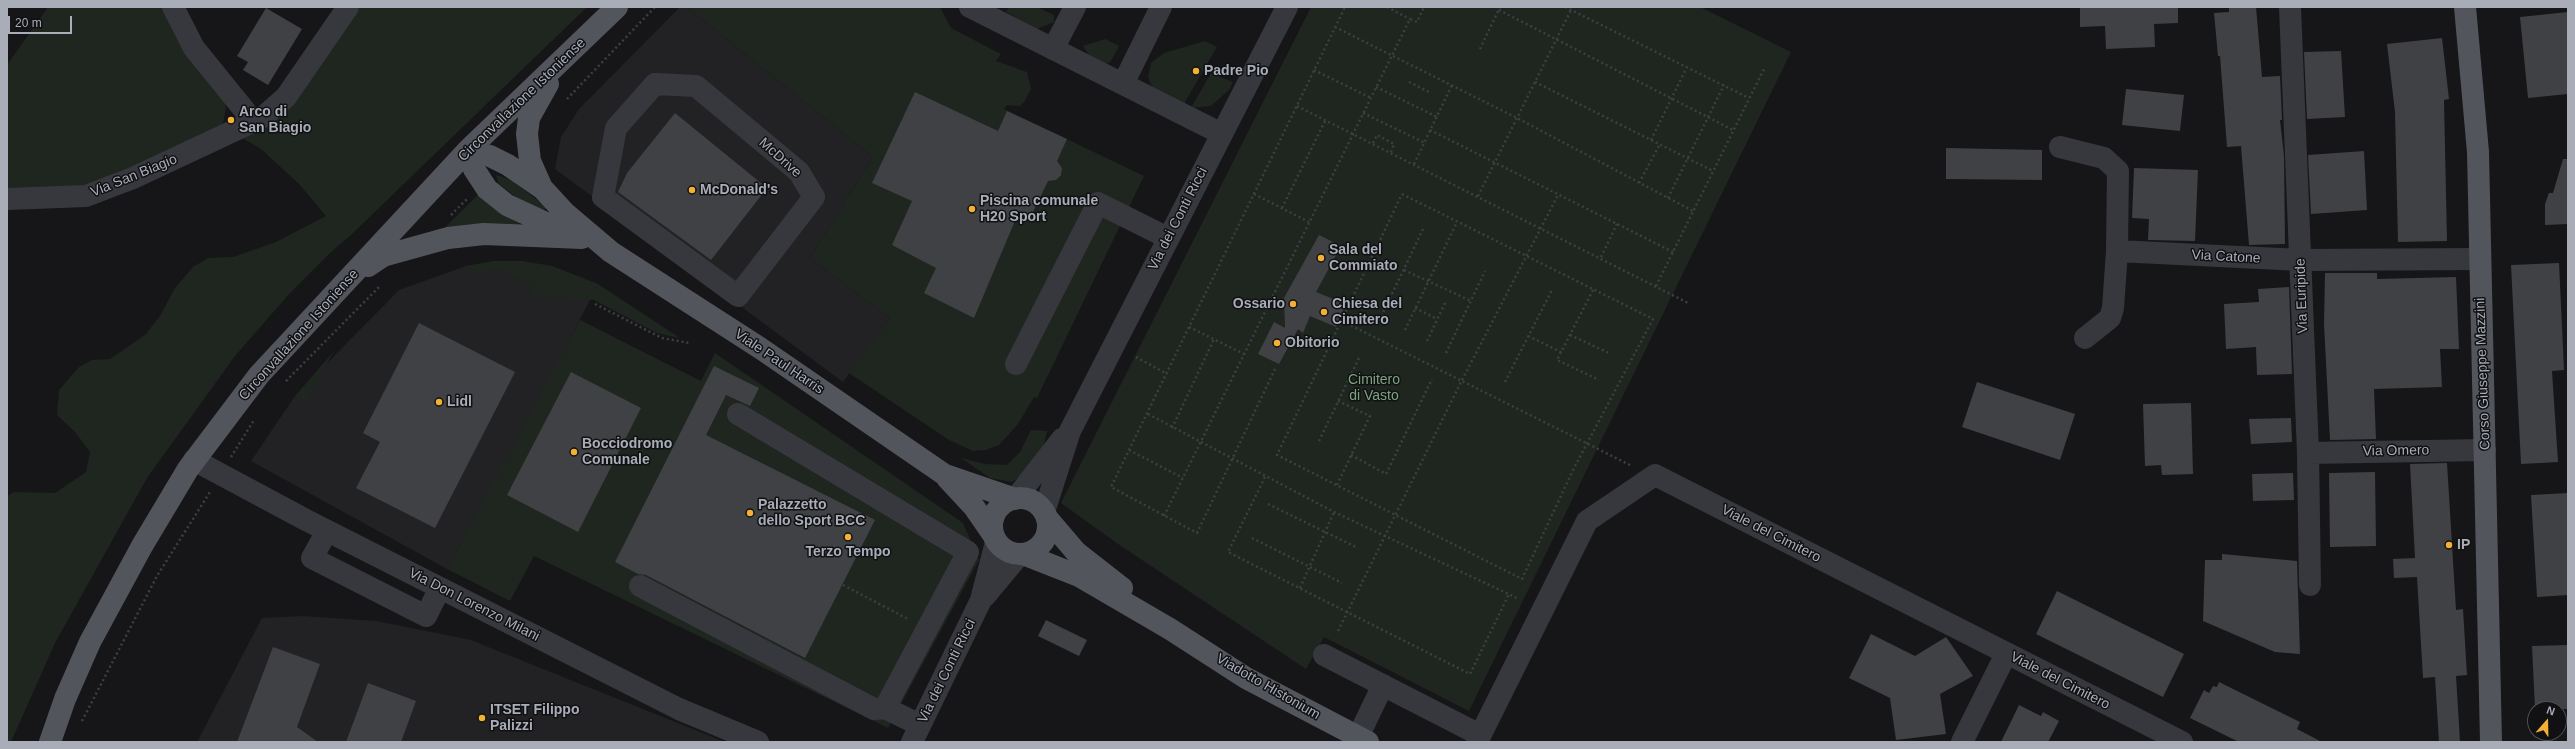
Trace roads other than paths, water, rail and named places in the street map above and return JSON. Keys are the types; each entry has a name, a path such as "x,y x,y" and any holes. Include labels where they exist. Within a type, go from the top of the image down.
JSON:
{"main road":[{"name":"Circonvallazione Istoniense","path":"50,742 65,699 90,642 142,546 194,460 259,375 468,150 617,7"},
{"name":"Corso Giuseppe Mazzini","path":"2464,7 2478,152 2479,259 2485,450 2491,742"},
{"name":"Viale Paul Harris","path":"543,189 530,161 527,145 529,118 545,88 571,52"},
{"name":"Viale Paul Harris","path":"468,150 474,169 483,183 507,205 539,221 612,252"},
{"name":"Viale Paul Harris","path":"468,150 490,156 508,165 543,189 565,212 612,252 760,348 945,476 974,507 995,539"},
{"name":"Viale Paul Harris","path":"350,277 383,256 448,238 484,234 582,238"},
{"name":"Viale Paul Harris","path":"945,476 1015,498"},
{"path":"1015,498 1032,501 1045,515 1048,530 1043,542 1034,550 1021,554 1007,551 995,539 992,524 996,512 1007,501 1015,498"},
{"name":"Viadotto Histonium","path":"1045,515 1076,552 1139,600 1170,629"},
{"name":"Viadotto Histonium","path":"1021,554 1079,576 1170,629 1246,678 1363,739"}],"street":[{"path":"173,7 194,48 254,122"},
{"name":"Via San Biagio","path":"7,199 86,196 133,178 254,122 276,108 286,97 348,7"},
{"path":"970,7 1222,134"},
{"path":"1053,49 1075,7"},
{"path":"1123,84 1161,7"},
{"name":"Via dei Conti Ricci","path":"1045,515 1070,430 1287,7"},
{"name":"Via Euripide","path":"2290,7 2308,453 2310,585"},
{"name":"McDrive","path":"654,84 696,86 799,172 814,197 738,296 604,197 616,128 654,84"},
{"path":"2060,147 2104,158 2118,171 2117,251 2113,308 2110,318 2085,338"},
{"path":"1016,364 1098,203 1168,238"},
{"name":"Via Catone","path":"2117,251 2301,260 2479,259"},
{"path":"738,414 968,552 885,708"},
{"name":"Via dei Conti Ricci","path":"1015,498 1070,430"},
{"name":"Via Omero","path":"2308,453 2485,450"},
{"name":"Via Don Lorenzo Milani","path":"194,460 327,531 679,709 758,742"},
{"name":"Viale del Cimitero","path":"1479,739 1587,521 1655,475 2182,742"},
{"path":"327,531 312,558 426,616 440,588"},
{"name":"Via dei Conti Ricci","path":"982,600 995,539"},
{"name":"Via dei Conti Ricci","path":"916,734 982,600 1021,554"},
{"path":"640,586 874,709 885,708 916,734"},
{"path":"1962,742 2006,654"},
{"path":"1324,655 1383,685 1479,739"},
{"path":"1363,739 1383,685"}],"place":[{"name":"Padre Pio","path":"1196,71"},
{"name":"Arco di San Biagio","path":"231,120"},
{"name":"McDonald's","path":"692,190"},
{"name":"Piscina comunale H20 Sport","path":"972,209"},
{"name":"Sala del Commiato","path":"1321,258"},
{"name":"Ossario","path":"1293,304"},
{"name":"Chiesa del Cimitero","path":"1324,312"},
{"name":"Obitorio","path":"1277,343"},
{"name":"Lidl","path":"439,402"},
{"name":"Bocciodromo Comunale","path":"574,452"},
{"name":"Palazzetto dello Sport BCC","path":"750,513"},
{"name":"Terzo Tempo","path":"848,537"},
{"name":"IP","path":"2449,545"},
{"name":"ITSET Filippo Palizzi","path":"482,718"}],"park label":[{"name":"Cimitero di Vasto","path":"1374,388"}]}
